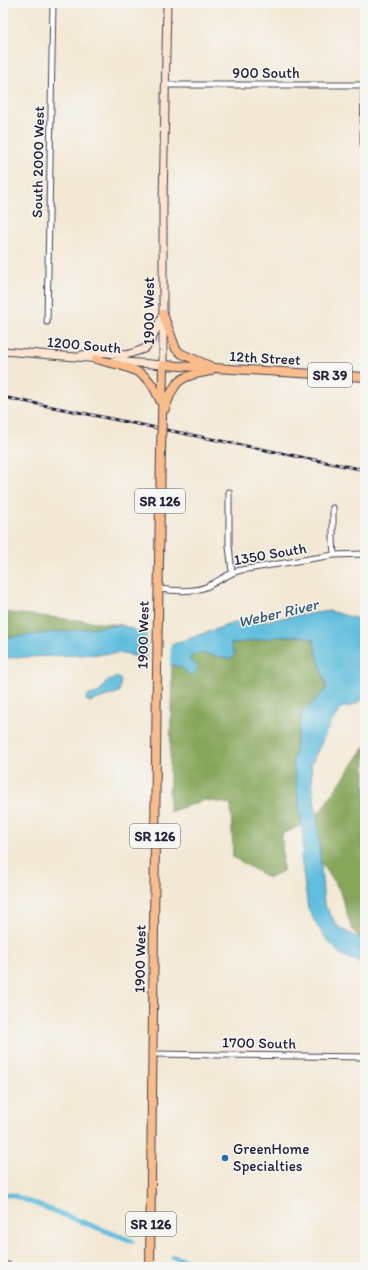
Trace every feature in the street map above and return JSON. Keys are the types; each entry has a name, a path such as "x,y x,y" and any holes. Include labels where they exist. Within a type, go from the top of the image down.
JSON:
{"main road":[{"name":"1900 West","path":"150,1267 158,589 163,365 163,203 167,3"},
{"path":"72,357 98,352 126,354 144,349 150,343 163,314"},
{"path":"163,314 176,349 182,354 220,369"},
{"name":"1200 South","path":"3,351 163,365"},
{"path":"96,359 145,376 151,383 162,406"},
{"name":"12th Street","path":"163,365 365,377"},
{"path":"162,417 171,391 178,381 187,376 220,369"}],"street":[{"name":"South 2000 West","path":"47,322 52,3"},
{"name":"900 South","path":"166,85 364,85"},
{"path":"364,85 363,143 365,150"},
{"path":"229,492 229,546 232,572"},
{"path":"333,508 332,539 334,555"},
{"name":"1350 South","path":"158,589 195,590 206,587 232,572 241,570 334,555 365,554"},
{"name":"1700 South","path":"152,1054 365,1057"},
{"path":"3,1264 11,1267"}],"green space":[{"path":"3,612 121,625 3,638"},
{"path":"284,636 304,636 313,639 327,689 302,713 293,762 302,825 282,834 283,871 269,878 233,857 231,804 204,800 169,812 172,665 181,667 192,655 201,653 231,659 230,644"},
{"path":"365,747 365,940 360,939 352,929 339,889 321,862 317,816"}],"water":[{"path":"329,611 358,619 365,637 365,697 352,706 343,707 329,726 311,765 312,789 317,816 324,904 338,927 360,939 365,940 365,964 341,955 322,934 308,909 301,857 303,849 302,825 293,762 302,713 327,689 313,639 304,636 284,636 230,644 235,654 231,659 201,653 192,655 189,660 199,667 191,676 181,667 141,659 125,653 3,658 3,638 121,625 173,644 237,622 255,623"},
{"path":"117,677 121,680 119,692 90,702 86,700 87,696 100,692 106,682"}],"pier":[{"path":"147,632 171,641 170,666 146,662"}],"waterway":[{"path":"3,1194 12,1195 132,1241"},
{"path":"173,1257 209,1267"}],"railway":[{"path":"3,397 365,470"}],"place":[{"name":"GreenHome Specialties","path":"225,1158"}],"water label":[{"name":"Weber River","path":"278,613"}]}
